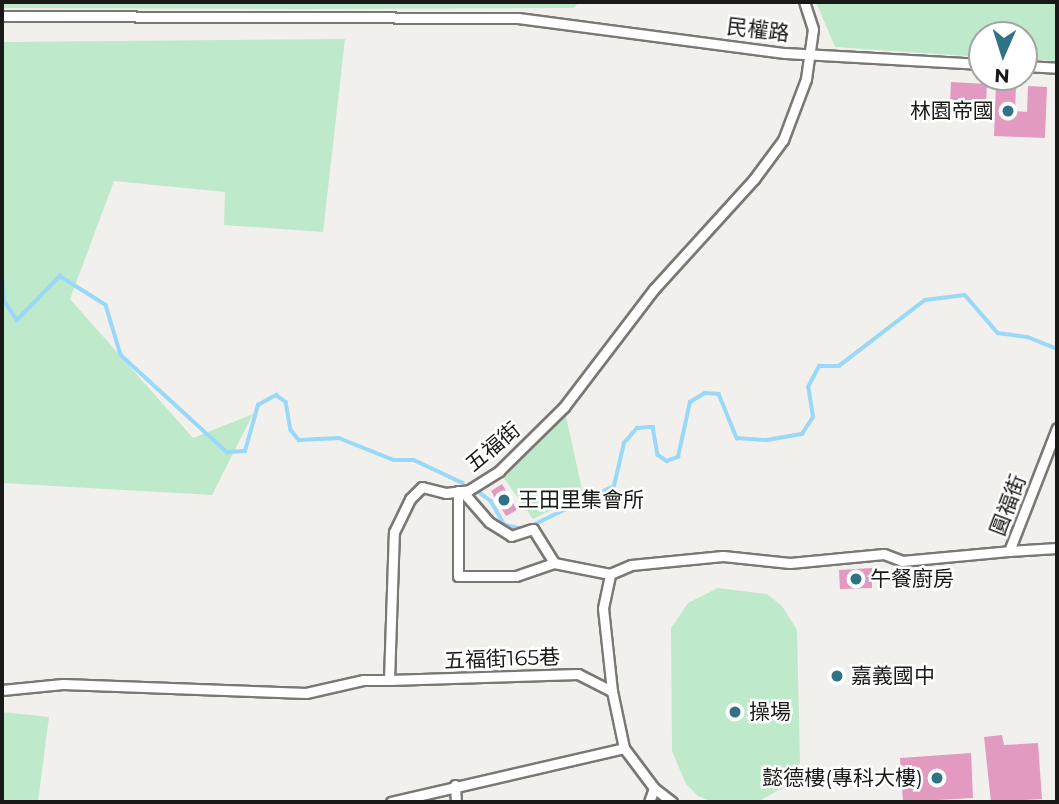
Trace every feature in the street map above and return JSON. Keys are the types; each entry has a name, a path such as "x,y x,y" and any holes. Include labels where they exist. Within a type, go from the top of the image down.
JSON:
{"street":[{"name":"五福街","path":"389,680 394,532 410,499 422,487 460,491 499,471 564,407 654,289 754,178 783,140 806,79 813,29 804,2"},
{"name":"民權路","path":"2,16 531,19 811,53 968,63"},
{"path":"1038,67 1057,68"},
{"name":"圓福街","path":"1057,428 1009,551 1057,548"},
{"path":"460,491 489,522 511,536 534,530 554,563"},
{"path":"460,491 458,576 516,576 554,563 610,574 631,565 691,558 748,557 790,563 884,554 902,561 1009,551"},
{"path":"610,574 603,608 612,691 624,748 654,788 672,802"},
{"name":"五福街165巷","path":"389,680 578,674 612,691"},
{"path":"2,690 63,684 306,693 363,680 389,680"},
{"path":"391,802 455,785 624,748"},
{"path":"455,785 456,802"},
{"path":"649,802 654,788"}],"green space":[{"path":"2,2 579,2 574,8 298,9 2,8"},
{"path":"816,2 1057,2 1057,61 1038,60 1038,21 968,21 968,56 835,47"},
{"path":"345,39 323,232 224,225 225,192 114,181 70,299 193,438 253,414 212,495 2,483 2,42"},
{"path":"564,407 583,494 533,519 499,471"},
{"name":"操場","path":"718,588 767,594 782,606 797,630 800,763 783,788 757,802 713,802 698,796 686,784 672,751 671,628 688,603"},
{"path":"2,712 49,717 38,802 2,802"}],"building":[{"path":"951,82 968,83 968,91 987,91 986,104 950,103"},
{"name":"林園帝國","path":"1038,87 1047,87 1045,138 994,136 996,91 1016,91 1015,111 1027,112 1028,91 1038,91"},
{"name":"王田里集會所","path":"502,484 517,510 506,516 491,491"},
{"name":"午餐廚房","path":"872,568 872,588 840,589 839,570"},
{"path":"1002,735 1004,745 1038,743 1042,799 991,802 984,737"},
{"name":"懿德樓(專科大樓)","path":"971,753 973,798 903,802 900,758"}],"waterway":[{"path":"2,269 4,300 17,320 60,276 106,305 121,355 227,452 245,451 258,405 276,395 286,402 291,430 299,440 339,438 394,460 414,460 463,483"},
{"path":"531,526 614,486 624,443 637,428 653,427 658,455 667,461 678,457 690,402 705,393 719,394 737,438 767,440 802,434 813,417 808,387 819,366 839,366 925,300 965,295 998,333 1028,337 1057,349"},
{"path":"480,493 491,501 505,525 524,529"}],"place":[{"name":"林園帝國","path":"1008,111"},
{"name":"王田里集會所","path":"504,500"},
{"name":"午餐廚房","path":"856,579"},
{"name":"嘉義國中","path":"837,676"},
{"name":"操場","path":"735,712"},
{"name":"懿德樓(專科大樓)","path":"937,778"}]}
